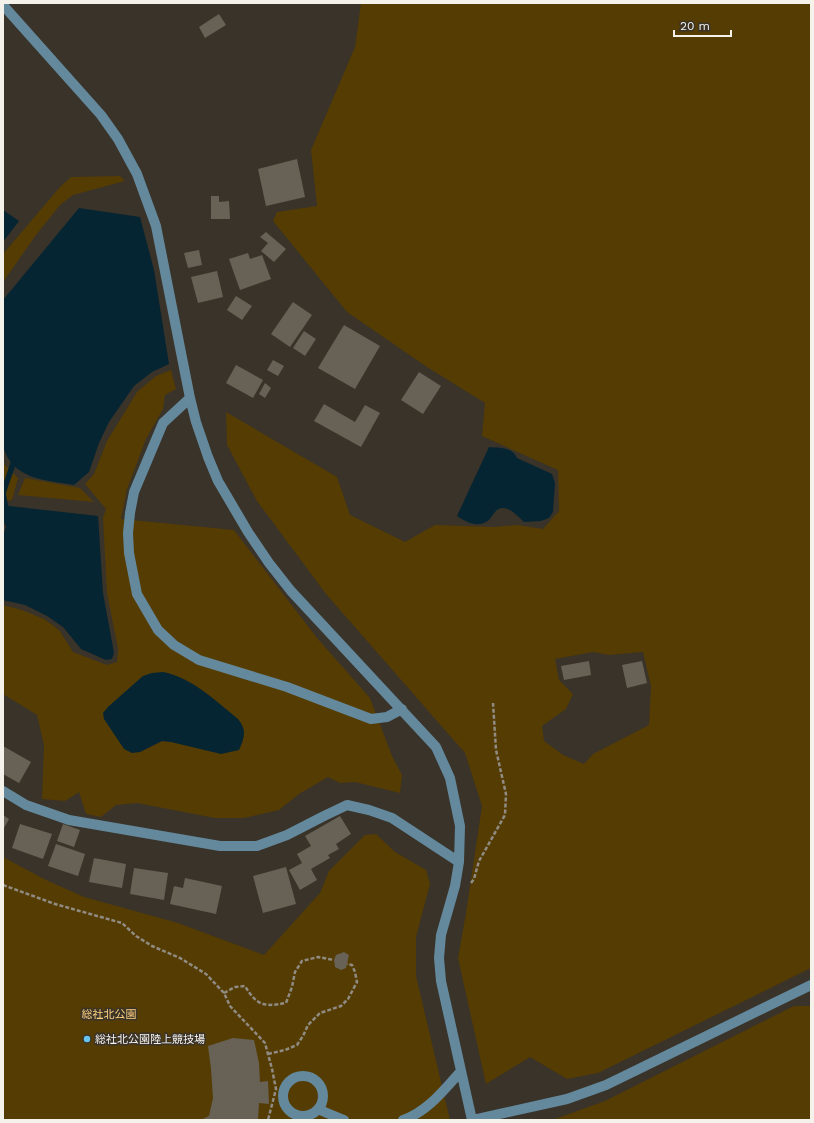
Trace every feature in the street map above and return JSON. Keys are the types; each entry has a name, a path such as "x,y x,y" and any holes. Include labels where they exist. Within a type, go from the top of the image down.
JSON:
{"street":[{"path":"3,5 101,115 118,139 137,174 156,226 196,422 218,481 248,532 269,563 291,591 436,747 450,778 460,826 459,862 455,886 440,935 439,958 441,981 473,1120 567,1099 606,1085 811,985"},
{"path":"190,398 163,423 134,492 130,513 128,533 129,553 137,594 158,630 174,645 199,660 287,687 371,719 387,717 402,709"},
{"path":"3,791 26,805 69,820 220,846 257,846 287,835 347,806 370,810 392,818 459,862"},
{"path":"403,1120 410,1118 427,1107 461,1072"},
{"path":"318,1109 326,1114 344,1120"}],"path":[{"path":"455,886 470,884 474,879 479,861 505,815 506,794 496,750 493,703"},
{"path":"3,884 55,904 122,923 136,936 152,946 180,958 206,974 224,993 230,1006 265,1044 276,1089 268,1120"},
{"path":"224,993 235,987 245,986 252,997 261,1004 274,1005 286,1003 292,987 295,972 302,961 318,957 334,960"},
{"path":"268,1054 285,1050 297,1045 308,1025 320,1013 341,1006 348,999 357,982 352,965 347,964"}],"green space":[{"path":"361,3 811,3 811,968 598,1073 567,1079 530,1057 486,1084 458,958 482,806 465,753 326,594 257,501 227,445 226,412 337,477 350,515 405,542 435,525 494,527 517,525 543,529 559,511 558,470 482,436 485,403 427,367 347,312 273,221 277,212 317,206 311,150 355,47","holes":["593,652 609,655 643,652 651,686 649,725 593,754 584,764 563,755 544,741 542,726 566,709 573,694 559,680 555,659"]},
{"path":"120,176 125,181 73,195 60,205 36,235 3,282 3,254 60,187 71,177"},
{"path":"171,370 176,389 165,395 163,409 146,439 127,489 121,519 234,530 317,638 370,698 392,756 402,775 400,793 355,782 340,783 328,777 299,794 279,810 244,818 215,818 137,803 116,805 101,817 86,814 79,792 65,801 42,799 44,745 37,715 3,694 3,605 22,610 44,619 59,630 73,652 107,665 117,662 118,649 107,593 103,518 106,509 85,484 94,474 107,441 137,392 156,376","holes":["152,673 171,742 162,741 140,752 108,707 143,676"]},
{"path":"3,463 18,478 12,500 3,502"},
{"path":"25,478 80,488 94,502 18,495"},
{"name":"総社北公園","path":"376,834 395,852 426,870 430,884 416,937 416,976 450,1120 3,1120 3,857 44,879 84,897 178,923 264,955 320,893 329,871 365,835"},
{"path":"794,1006 811,1006 811,1120 552,1120 605,1101"}],"water":[{"path":"79,208 140,217 154,270 169,364 152,372 134,386 109,422 99,443 89,472 74,485 31,476 14,466 7,457 3,446 3,300"},
{"path":"3,210 19,221 3,242"},
{"path":"489,447 509,450 515,454 517,458 552,474 555,483 553,512 549,518 541,521 524,522 512,511 506,508 498,509 489,520 481,524 472,524 457,516"},
{"path":"9,506 98,516 103,593 114,653 112,659 106,660 81,649 63,627 47,616 25,605 3,600 3,536 6,527 3,520 3,507"},
{"path":"163,672 194,684 237,718 244,730 243,741 239,750 221,754 162,741 140,752 132,753 124,749 104,719 103,713 143,676"}],"building":[{"path":"219,14 226,25 205,38 199,27"},
{"path":"297,159 305,197 266,206 258,169"},
{"path":"211,196 219,196 219,202 229,201 230,219 211,219"},
{"path":"266,232 286,249 274,262 261,251 268,243 260,237"},
{"path":"199,250 202,265 188,268 184,253"},
{"path":"248,253 250,259 262,255 271,279 240,290 229,259"},
{"path":"217,271 223,297 198,303 191,277"},
{"path":"236,296 252,306 242,320 227,310"},
{"path":"293,302 312,315 290,347 271,334"},
{"path":"344,325 380,346 355,389 318,368"},
{"path":"304,331 316,339 305,356 293,348"},
{"path":"273,360 284,366 278,376 267,370"},
{"path":"236,365 263,380 253,398 226,383"},
{"path":"419,372 441,386 423,414 401,400"},
{"path":"265,383 271,388 265,398 259,394"},
{"path":"324,404 355,422 365,405 380,413 361,447 314,421"},
{"path":"589,661 591,675 564,680 561,666"},
{"path":"642,661 647,683 627,688 622,665"},
{"path":"3,746 31,762 19,783 3,774"},
{"path":"3,815 9,819 3,830"},
{"path":"340,816 351,834 336,844 339,849 328,855 330,858 311,869 317,880 300,890 289,870 302,863 297,854 311,846 305,836"},
{"path":"20,824 52,834 43,859 12,848"},
{"path":"63,824 80,830 74,847 57,841"},
{"path":"56,844 85,854 78,876 48,866"},
{"path":"94,858 126,864 122,888 89,882"},
{"path":"286,867 296,904 263,913 253,876"},
{"path":"134,868 168,873 164,900 130,894"},
{"path":"185,878 222,886 216,914 170,904 174,886 183,888"},
{"path":"344,952 349,955 346,968 341,970 335,967 334,960 336,955"},
{"path":"233,1038 254,1040 259,1063 260,1082 268,1081 269,1104 259,1103 258,1120 201,1120 209,1116 213,1098 208,1046"}],"waterway":[{"path":"7,514 3,493 15,458"}],"place":[{"name":"総社北公園陸上競技場","path":"87,1039"}]}
